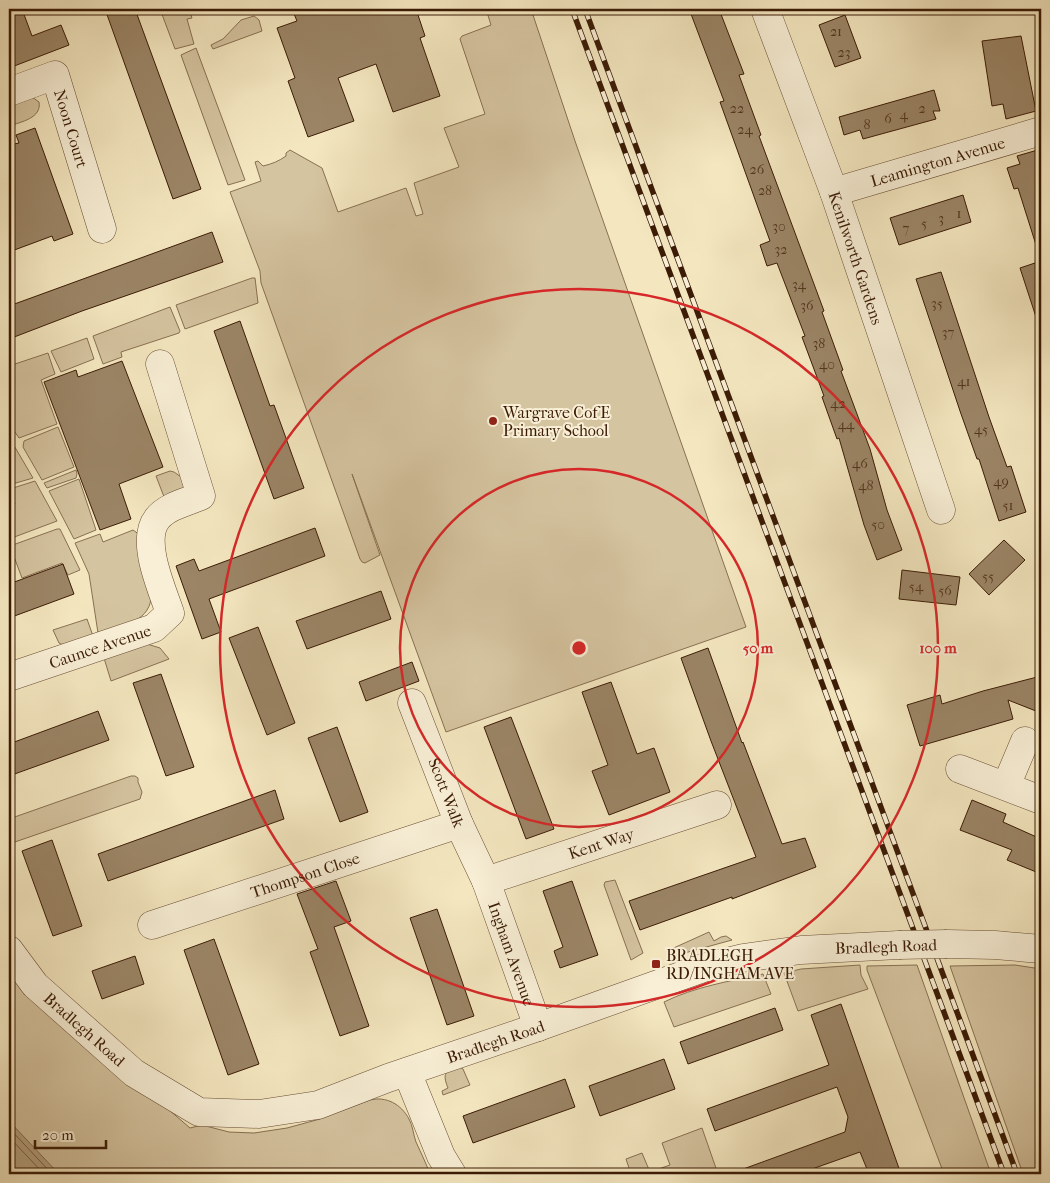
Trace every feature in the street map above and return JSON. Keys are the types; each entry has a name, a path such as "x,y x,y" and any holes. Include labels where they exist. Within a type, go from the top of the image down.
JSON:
{"street":[{"name":"Kenilworth Gardens","path":"765,9 834,192 941,510"},
{"name":"Noon Court","path":"9,92 55,75 102,229"},
{"name":"Leamington Avenue","path":"834,192 1041,131"},
{"name":"Caunce Avenue","path":"9,677 154,628 170,613 150,549 151,533 157,519 171,508 202,496 160,364"},
{"name":"Scott Walk","path":"412,703 460,824 486,881"},
{"path":"1006,786 1025,741"},
{"path":"960,769 1041,800"},
{"name":"Kent Way","path":"486,881 717,806"},
{"name":"Thompson Close","path":"152,925 460,824"},
{"name":"Ingham Avenue","path":"486,881 538,1027"},
{"name":"Bradlegh Road","path":"9,950 35,985 134,1073 199,1112 259,1114 318,1104 706,967 743,958 801,950 899,945 995,945 1041,949"},
{"path":"407,1072 441,1156 452,1174"}],"shaded area":[{"path":"160,9 189,9 192,18 187,19 194,44 175,49"},
{"name":"Wargrave CofE Primary School","path":"486,9 531,9 575,141 746,627 446,732 352,474 380,555 365,563 360,559 261,283 260,271 230,192 261,181 255,162 258,161 263,166 278,161 286,156 286,153 290,150 322,168 338,212 406,188 416,216 423,214 414,183 459,167 444,128 485,114 460,39 462,36 491,25"},
{"path":"254,16 259,20 262,31 213,49 211,45 223,39 241,20"},
{"path":"196,48 245,180 228,185 181,55"},
{"path":"32,97 39,102 39,107 34,116 9,126 9,102"},
{"path":"255,278 258,303 185,329 176,305"},
{"path":"170,307 180,331 179,333 121,352 122,357 103,364 93,336"},
{"path":"87,338 94,359 61,372 51,351"},
{"path":"48,353 55,374 41,380 57,424 19,438 9,423 9,366"},
{"path":"58,427 74,467 42,480 23,447 24,441"},
{"path":"9,437 33,478 9,485"},
{"path":"76,470 76,478 47,488 44,483"},
{"path":"170,471 184,479 185,488 166,502 156,476"},
{"path":"79,479 96,530 74,539 49,491"},
{"path":"35,481 57,521 9,539 9,507 15,504 10,489"},
{"path":"60,529 80,570 68,575 62,563 22,578 10,546"},
{"path":"133,530 140,535 151,598 149,606 145,613 131,623 98,633 89,574 75,543 100,534 103,542"},
{"path":"87,619 93,636 63,645 59,643 53,630"},
{"path":"147,644 160,648 169,659 111,681 104,658"},
{"path":"131,776 138,778 142,792 140,799 9,844 9,819"},
{"path":"615,880 643,953 631,960 604,885 605,882"},
{"path":"709,932 714,941 726,936 732,940 670,957 667,951"},
{"path":"860,965 861,975 868,989 798,1011 784,973 801,969"},
{"path":"917,965 991,1174 944,1174 867,970 867,966"},
{"path":"1015,965 1041,969 1041,1174 1023,1174 950,966"},
{"path":"9,972 190,1128 202,1125 229,1132 254,1133 287,1128 320,1119 370,1100 382,1099 397,1105 406,1114 430,1174 9,1174"},
{"path":"763,974 771,994 674,1027 664,1002 700,988"},
{"path":"460,1067 463,1069 470,1085 443,1095 442,1091 448,1088 445,1079 446,1073"},
{"path":"702,1128 718,1174 631,1174 626,1159 642,1153 650,1172 670,1165 662,1143"}],"water":[{"path":"9,1121 59,1174 12,1174 9,1171"}],"building":[{"path":"9,9 22,9 32,36 61,25 69,45 9,68"},
{"path":"105,9 135,9 201,189 173,199"},
{"path":"292,9 416,9 425,36 420,38 440,96 393,112 376,64 338,78 354,121 308,137 288,81 295,78 277,28 297,21"},
{"path":"706,9 719,9 744,74 739,75 761,135 759,136 824,311 822,312 843,370 841,371 870,449 887,510 902,550 877,560 864,525 839,438 837,439 822,397 824,396 802,337 805,336 777,263 767,266 760,245 770,241 720,102 724,101 691,14"},
{"path":"845,15 861,58 835,67 819,25"},
{"path":"1021,36 1036,111 1006,119 1003,104 992,106 982,41"},
{"path":"934,90 940,111 933,111 936,119 863,139 860,130 844,135 839,117"},
{"path":"35,128 73,234 54,241 52,236 9,252 9,145 19,143 16,135"},
{"path":"1041,149 1041,248 1037,248 1018,188 1014,189 1007,168 1020,164 1017,156"},
{"path":"963,195 971,222 899,245 890,218"},
{"path":"212,232 223,262 82,311 9,339 9,306"},
{"path":"1041,261 1041,320 1037,320 1020,268"},
{"path":"941,272 989,417 1007,467 1011,466 1026,512 999,521 916,279"},
{"path":"240,321 270,406 274,405 304,488 274,499 214,331"},
{"path":"122,361 163,467 119,484 131,519 100,530 44,382 76,370 78,377"},
{"path":"315,528 325,556 209,599 221,632 202,639 176,566 194,559 199,571"},
{"path":"1004,540 1025,560 989,595 969,574"},
{"path":"63,564 74,594 9,618 9,584"},
{"path":"902,570 960,577 956,605 899,599"},
{"path":"381,591 391,619 307,649 296,621"},
{"path":"258,627 295,723 267,735 229,638"},
{"path":"708,648 742,743 782,844 805,838 816,867 732,899 732,897 640,930 629,901 756,857 681,658"},
{"path":"412,662 419,681 366,701 359,682"},
{"path":"161,674 194,767 166,776 133,683"},
{"path":"1041,676 1041,713 1008,700 1013,719 920,746 907,705 940,695 942,704"},
{"path":"611,682 637,754 654,748 670,792 609,815 592,771 608,765 582,692"},
{"path":"98,711 109,740 9,776 9,744"},
{"path":"511,717 554,829 526,839 484,727"},
{"path":"337,727 368,812 340,822 308,738"},
{"path":"275,790 284,819 108,881 98,854"},
{"path":"972,800 1006,814 1003,822 1041,839 1041,874 1007,860 1012,850 960,830"},
{"path":"52,840 82,926 53,936 22,851"},
{"path":"336,881 351,921 334,927 369,1026 340,1036 310,952 318,949 297,894"},
{"path":"572,881 598,955 560,968 554,951 563,947 543,891"},
{"path":"437,909 474,1016 447,1025 410,918"},
{"path":"214,939 259,1064 228,1075 184,950"},
{"path":"135,956 144,984 102,999 92,971"},
{"path":"841,1004 901,1174 869,1174 860,1152 798,1174 735,1174 735,1172 845,1132 848,1117 837,1087 715,1131 707,1109 829,1065 811,1015"},
{"path":"775,1008 783,1030 688,1064 680,1042"},
{"path":"664,1059 675,1089 600,1116 589,1086"},
{"path":"565,1079 575,1107 473,1143 463,1116"}],"railway":[{"path":"572,9 1004,1174"},
{"path":"585,9 1017,1174"}],"place":[{"name":"Wargrave CofE Primary School","path":"493,421"},
{"name":"BRADLEGH RD/INGHAM AVE","path":"656,964"}]}
